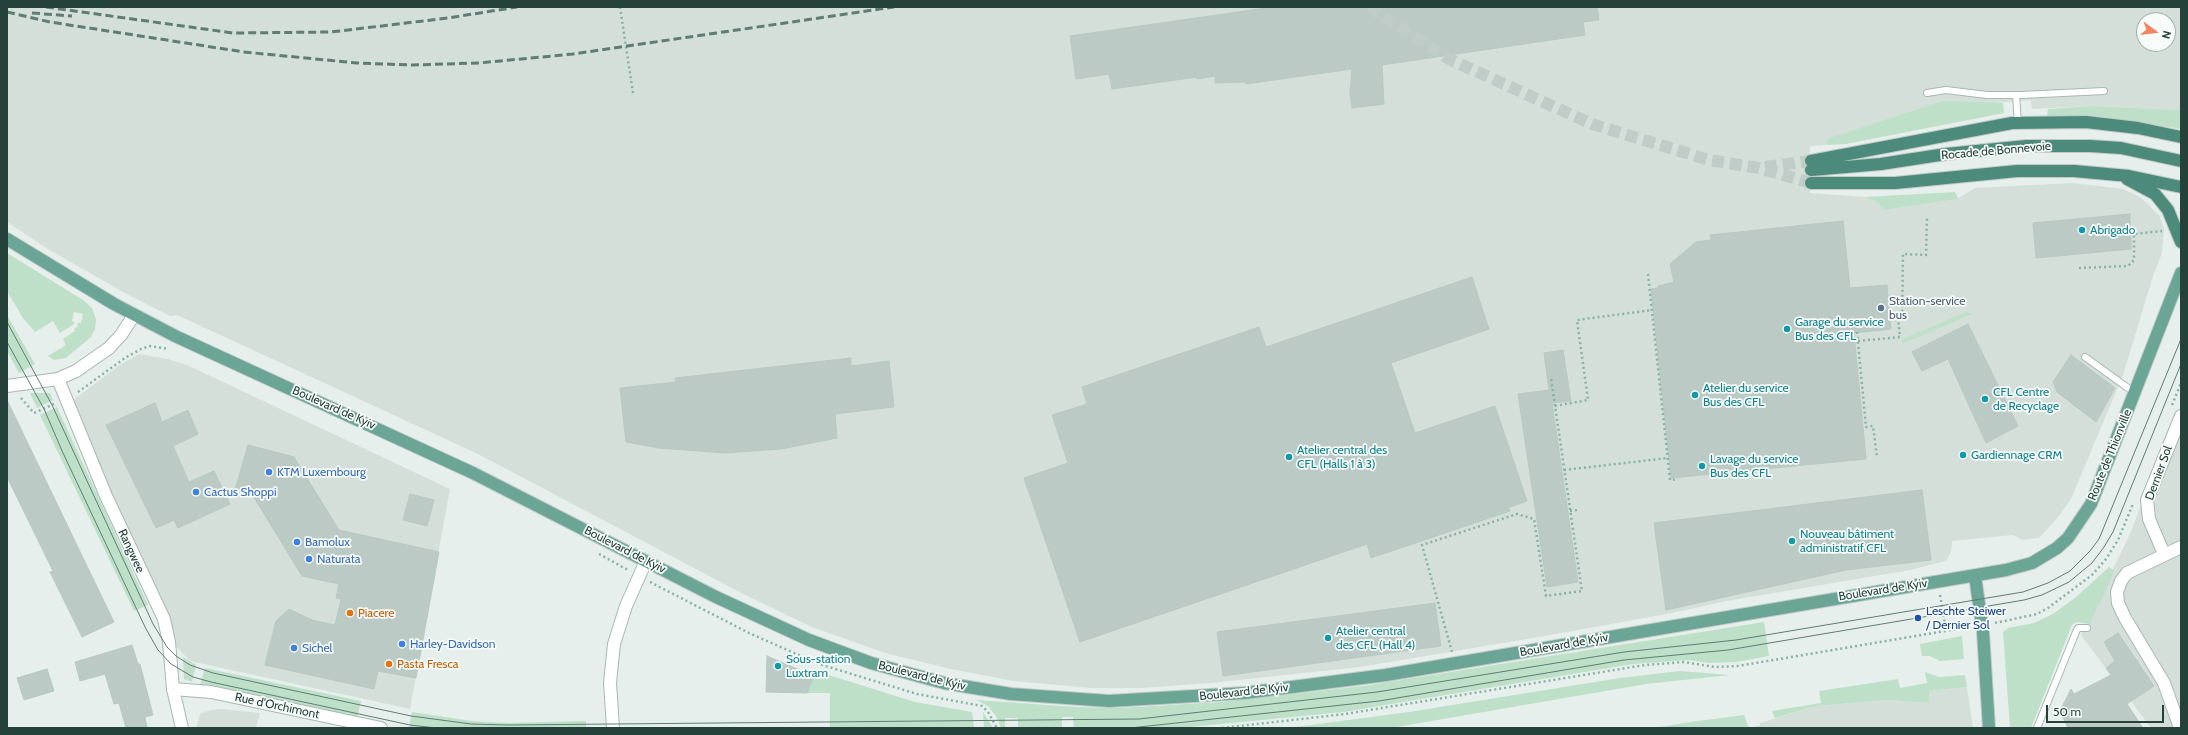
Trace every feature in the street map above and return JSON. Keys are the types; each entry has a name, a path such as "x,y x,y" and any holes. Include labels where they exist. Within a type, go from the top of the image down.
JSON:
{"highway":[{"path":"2018,123 2086,122 2138,128 2181,137"},
{"name":"Rocade de Bonnevoie","path":"2018,123 1811,166 1881,164 1946,154 2026,146 2090,146 2120,148 2181,161"},
{"path":"1811,183 1895,184 2017,171 2074,171 2119,175 2181,187"},
{"path":"2119,175 2155,194 2168,210 2181,242"}],"main road":[{"name":"Boulevard de Kyiv","path":"7,239 47,265 134,315 175,336 473,473 764,621 871,663 944,683 1010,694 1109,701 1245,693 1386,675 1938,581 1975,576"},
{"name":"Route de Thionville","path":"1975,576 2016,568 2032,563 2057,548 2068,538 2091,504 2181,273"},
{"path":"1975,576 1982,625 1989,728"}],"street":[{"path":"7,386 58,380 76,371 109,348 121,335 134,315"},
{"name":"Rangwee","path":"58,380 106,496 164,619 169,642 173,689 182,728"},
{"name":"Dernier Sol","path":"2164,554 2149,519 2147,500 2176,413"},
{"path":"2180,728 2164,683 2125,618 2118,602 2117,592 2121,581 2127,573 2181,547"},
{"path":"613,728 610,683 614,644 626,606 646,561"},
{"name":"Rue d'Orchimont","path":"173,689 192,689 211,692 381,728"}],"lane":[{"path":"1927,93 1946,90 1987,95 2016,95 2104,91"},
{"path":"2016,95 2018,123"},
{"path":"2085,357 2135,394"},
{"path":"2037,728 2076,632 2078,628 2086,628"}],"path":[{"path":"620,7 633,93"},
{"path":"1858,341 1900,337 1898,318 1902,316 1903,254 1926,255 1927,218"},
{"path":"2079,268 2128,266 2134,260 2134,234 2166,230"},
{"path":"1648,274 1670,480 1678,479"},
{"path":"1555,406 1588,400 1577,320 1652,310"},
{"path":"1858,332 1866,427 1873,426 1877,457"},
{"path":"75,395 113,366 141,349 150,346 169,349"},
{"path":"1452,651 1422,545 1517,514 1534,519 1546,596 1582,592 1551,378"},
{"path":"2176,413 2181,383"},
{"path":"18,397 22,398 34,413 60,402"},
{"path":"1564,470 1668,458"},
{"path":"1222,728 1376,710 1646,665 1684,662 1715,667 1738,666 1982,625 2037,614 2048,608 2092,575 2106,559 2118,540 2136,496"},
{"path":"1570,511 1578,510"},
{"path":"1938,581 1946,630"},
{"path":"990,716 997,728"}],"shaded area":[{"path":"7,7 2181,7 2181,110 2092,106 2032,109 2031,100 1993,103 1826,139 1827,145 1810,146 1810,193 1865,197 1876,202 1884,210 1957,199 1975,188 2073,183 2123,189 2140,197 2159,215 2164,228 2162,253 2153,276 2123,375 2071,499 2059,516 2039,538 2022,540 2013,535 1952,541 1951,552 1946,561 1910,570 1727,601 1672,613 1545,636 1360,667 1211,683 1141,688 1091,688 1014,681 951,669 885,653 812,627 745,595 478,454 177,315 170,316 125,293 46,248 7,222"},
{"path":"139,354 168,359 187,365 450,489 410,709 190,661 175,645 77,442 64,407 121,364"},
{"path":"2181,409 2181,728 2151,728 2081,635 2130,534 2164,445"},
{"path":"1967,687 1973,728 1752,728 1760,725 1760,723 1816,706 1887,700 1930,703 1929,691"},
{"path":"221,709 260,713 256,728 196,728 200,714 211,710"}],"green space":[{"path":"1943,101 2003,103 2004,113 1846,144 1827,145 1826,139"},
{"path":"2092,106 2181,110 2181,129 2098,116 2047,117 2048,109"},
{"path":"1955,192 1958,199 1884,210 1876,202 1865,197"},
{"path":"7,253 83,300 92,308 96,319 95,329 91,337 66,358 54,360 48,356 66,345 63,339 75,331 74,329 77,327 78,323 81,323 83,314 74,312 72,321 74,324 60,333 53,321 35,332 23,318 7,291"},
{"path":"1967,312 1972,314 1902,344 1902,339"},
{"path":"7,315 35,364 19,373 7,351"},
{"path":"30,393 50,393 53,400 37,408"},
{"path":"57,407 148,605 134,611 40,415"},
{"path":"2109,567 2114,571 2100,604 2098,604 2090,624 2077,622 2072,625 2031,728 2010,728 2003,632 2008,628 2034,623 2053,614 2075,598"},
{"path":"1764,622 1769,656 1736,662 1709,663 1689,660 1633,664 1343,712 1180,728 1074,728 1073,717 1062,717 1062,728 1018,728 1018,718 1005,718 1005,728 1001,728 996,716 988,706 976,700 1075,707 1120,708 1221,702 1363,686"},
{"path":"1962,636 1964,659 1940,661 1930,656 1922,656 1920,644"},
{"path":"183,657 196,665 192,682 184,679"},
{"path":"205,668 361,701 357,718 200,685"},
{"path":"816,671 915,702 972,712 974,728 830,728 830,693 807,693"},
{"path":"1680,671 1730,675 1646,684 1391,728 1288,728 1409,712 1620,678"},
{"path":"1925,672 1939,677 1965,675 1967,687 1929,691 1930,703 1887,700 1816,706 1775,718 1772,711 1821,703 1819,691 1898,679 1900,688 1927,683"},
{"path":"412,712 472,721 510,723 586,721 586,728 409,728"},
{"path":"983,712 993,728 984,728"},
{"path":"1744,715 1749,728 1654,728 1690,722"}],"building":[{"path":"1273,7 1597,7 1599,20 1583,22 1585,35 1382,65 1384,104 1352,108 1350,94 1352,69 1246,84 1246,82 1215,83 1215,76 1197,79 1197,77 1112,89 1109,74 1076,79 1070,36"},
{"name":"Abrigado","path":"2130,214 2131,249 2036,258 2033,223"},
{"name":"Garage du service Bus des CFL","path":"1843,221 1850,288 1887,285 1891,329 1854,333 1866,459 1671,478 1651,289 1659,288 1658,286 1674,282 1670,264 1696,242 1711,240 1710,235"},
{"name":"Atelier central des CFL (Halls 1 à 3)","path":"1472,277 1489,329 1391,363 1415,433 1495,406 1527,501 1508,508 1510,511 1371,558 1367,544 1080,642 1024,478 1068,463 1052,415 1087,404 1082,387 1259,327 1266,347"},
{"name":"CFL Centre de Recyclage","path":"1968,324 2018,426 1986,443 1948,359 1922,371 1912,352"},
{"path":"1563,350 1571,401 1552,403 1578,582 1547,587 1518,394 1549,390 1544,353"},
{"path":"2071,355 2115,388 2096,422 2057,392 2053,382"},
{"path":"851,358 851,366 889,361 894,407 835,414 837,438 781,449 725,453 659,448 626,442 620,388 676,382 675,378"},
{"path":"7,400 114,622 82,637 50,572 53,571 7,477"},
{"path":"155,403 162,422 188,410 198,434 173,446 189,482 214,471 230,504 178,528 174,520 156,528 106,425"},
{"path":"248,445 294,457 339,530 439,552 416,678 378,671 374,689 265,665 276,621 289,609 312,620 335,625 341,599 336,598 339,584 302,576 247,486 234,493"},
{"name":"Nouveau bâtiment administratif CFL","path":"1922,490 1931,560 1846,570 1666,610 1654,523"},
{"path":"410,494 434,500 427,526 403,520"},
{"name":"Atelier central des CFL (Hall 4)","path":"1435,603 1441,646 1223,676 1217,632"},
{"path":"2118,633 2154,686 2127,704 2143,728 2068,728 2060,711 2071,689 2074,694 2111,675 2106,668 2115,661 2104,642"},
{"path":"132,645 138,664 140,664 153,715 145,717 147,728 126,728 119,703 114,704 105,674 80,681 75,662"},
{"name":"Sous-station Luxtram","path":"767,656 814,676 807,693 766,692"},
{"path":"47,669 54,691 24,700 17,678"}],"tunnel":[{"path":"1369,7 1449,59 1592,124 1709,160 1759,168 1811,183"},
{"path":"1765,167 1811,161"}],"tram line":[{"path":"7,322 52,405 153,624 167,647 176,656 190,665 213,673 411,716 471,724 507,725 1139,719 1377,692 1624,652 1736,640 2023,592 2048,583 2070,571 2090,551 2099,539 2181,339"},
{"path":"7,342 44,409 63,453 146,629 158,650 171,664 193,677 211,682 410,725 436,728"},
{"path":"1130,728 1379,701 1624,660 1728,650 2024,600 2042,595 2069,582 2092,563 2104,547 2113,532 2181,364"}],"railway":[{"path":"46,7 233,33 331,32 448,18 517,7"},
{"path":"7,12 50,22 244,52 357,63 412,65 479,63 573,54 894,7"},
{"path":"32,13 72,16"}],"place":[{"name":"Abrigado","path":"2082,230"},
{"name":"Station-service bus","path":"1881,308"},
{"name":"Garage du service Bus des CFL","path":"1787,329"},
{"name":"Atelier du service Bus des CFL","path":"1695,395"},
{"name":"CFL Centre de Recyclage","path":"1985,399"},
{"name":"Gardiennage CRM","path":"1963,455"},
{"name":"Atelier central des CFL (Halls 1 à 3)","path":"1289,457"},
{"name":"Lavage du service Bus des CFL","path":"1702,466"},
{"name":"KTM Luxembourg","path":"269,472"},
{"name":"Cactus Shoppi","path":"196,492"},
{"name":"Nouveau bâtiment administratif CFL","path":"1792,541"},
{"name":"Bamolux","path":"297,542"},
{"name":"Naturata","path":"309,559"},
{"name":"Piacere","path":"350,613"},
{"name":"Leschte Steiwer / Dernier Sol","path":"1918,618"},
{"name":"Atelier central des CFL (Hall 4)","path":"1328,638"},
{"name":"Harley-Davidson","path":"402,644"},
{"name":"Sichel","path":"294,648"},
{"name":"Pasta Fresca","path":"389,664"},
{"name":"Sous-station Luxtram","path":"778,666"}]}
